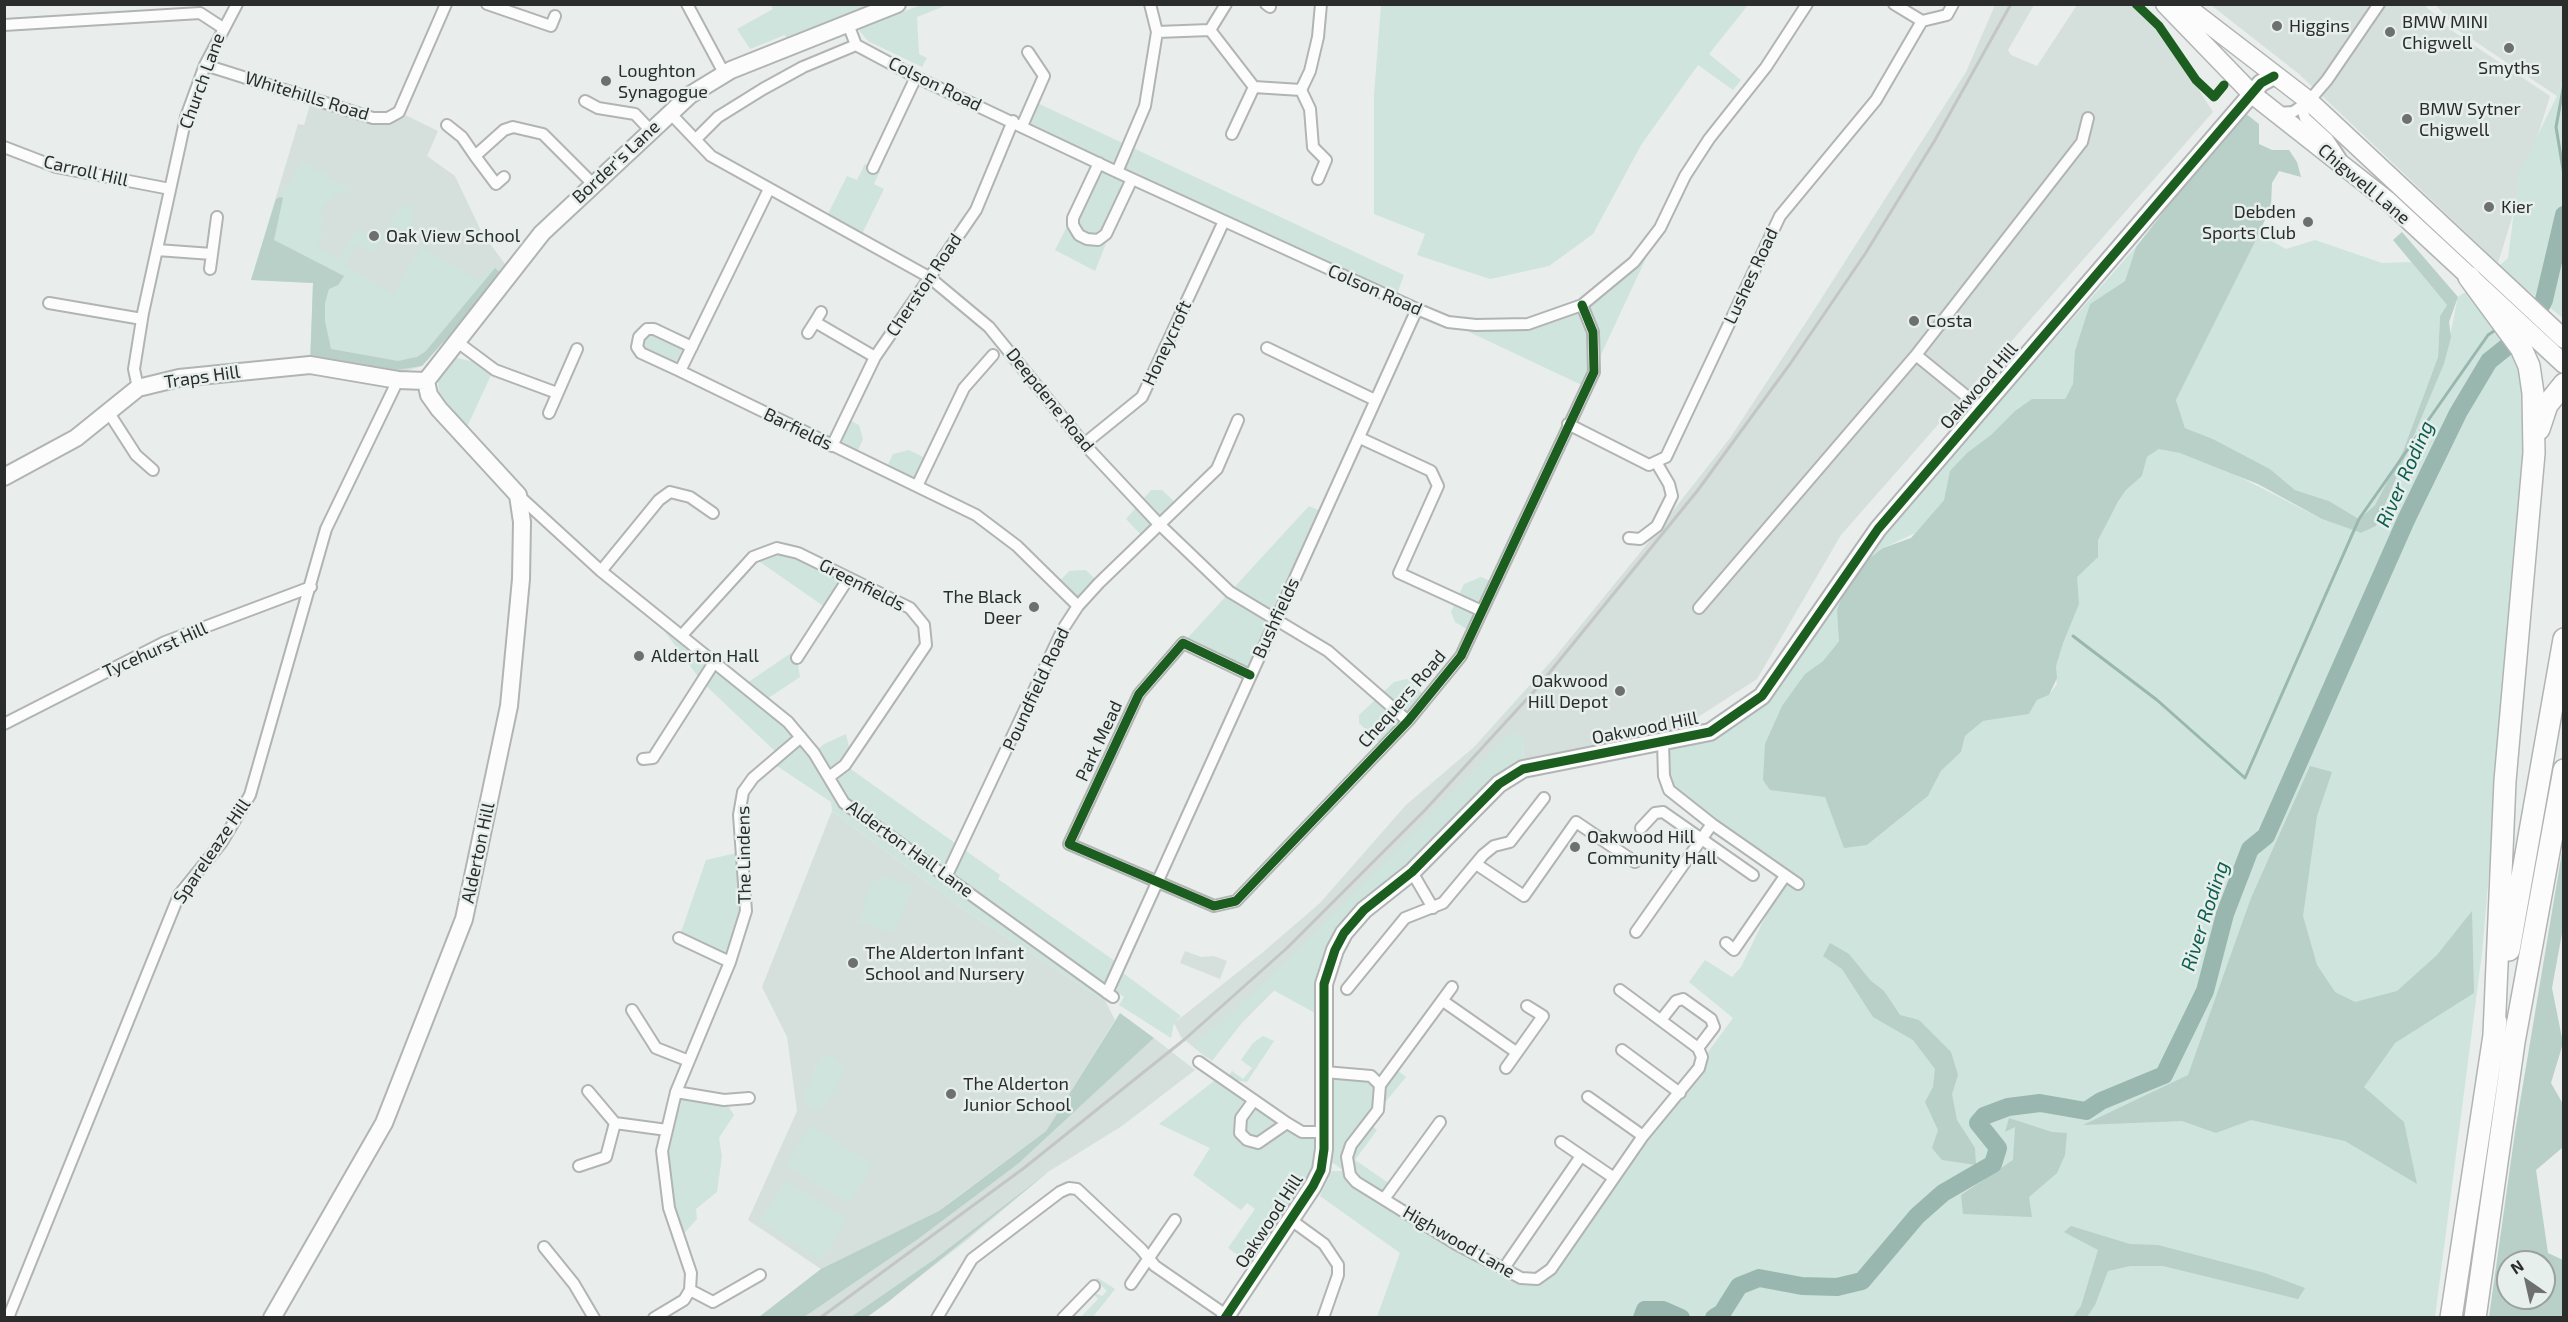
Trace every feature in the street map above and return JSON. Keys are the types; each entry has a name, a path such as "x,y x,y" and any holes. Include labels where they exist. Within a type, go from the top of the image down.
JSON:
{"highway":[{"path":"2469,277 2512,314 2529,344 2533,393 2534,453 2505,781 2494,1034"},
{"path":"2534,453 2547,405 2564,384"},
{"path":"2451,1317 2494,1034 2564,639"},
{"path":"2475,1317 2514,1042 2564,770"}],"main road":[{"name":"Chigwell Lane","path":"2165,4 2262,84 2309,101 2512,314 2557,333"},
{"name":"Chigwell Lane","path":"2183,4 2239,48 2278,113 2345,165 2469,277"},
{"path":"2529,344 2564,364"}],"street":[{"path":"224,28 237,4"},
{"name":"Whitehills Road","path":"205,65 373,118 388,118 399,112 446,4"},
{"path":"487,4 551,26 555,16"},
{"path":"687,4 724,73"},
{"name":"Border's Lane","path":"426,381 542,233 669,112 724,73 897,4"},
{"path":"1118,172 1145,106 1157,32 1150,4"},
{"path":"1210,30 1226,4"},
{"path":"1301,90 1310,71 1318,38 1321,4"},
{"name":"Colson Road","path":"856,45 916,77 1132,179 1448,322 1476,325 1528,324 1582,305 1634,262 1660,228 1685,176 1709,139 1766,68 1807,4"},
{"path":"1894,4 1922,21 1947,15 1953,4"},
{"path":"2345,165 2328,139 2305,118 2303,110 2327,80 2379,4"},
{"name":"Church Lane","path":"4,25 200,13 224,28 205,65 186,117 142,319 134,369 138,388"},
{"name":"Lushes Road","path":"1656,462 1666,458 1780,216 1876,100 1922,21"},
{"path":"696,140 730,109 803,68 856,45 848,24"},
{"path":"1157,32 1210,30"},
{"path":"1210,30 1254,87 1301,90"},
{"name":"Cherston Road","path":"832,446 875,357 976,210 1017,123 1044,76 1028,52"},
{"path":"873,168 916,77"},
{"name":"Oakwood Hill","path":"1226,1316 1291,1220 1321,1170 1325,1132 1322,1008 1324,984 1335,950 1344,933 1364,910 1412,872 1499,784 1523,769 1664,743 1710,732 1762,696 1878,529 2262,84"},
{"path":"1232,134 1254,87"},
{"path":"1301,90 1310,109 1313,147 1326,160 1318,179"},
{"path":"585,101 598,108 635,114 650,130"},
{"path":"2278,113 2293,112 2309,101"},
{"name":"Deepdene Road","path":"669,112 711,156 929,277 989,327 1084,444 1158,523 1230,592 1328,651 1408,721"},
{"path":"1700,608 1916,355 2082,142 2088,118"},
{"path":"447,125 462,137 475,156 500,181 497,196"},
{"path":"475,156 504,130 513,127 531,130 543,134 593,184"},
{"name":"Carroll Hill","path":"4,147 56,167 170,189"},
{"path":"1099,163 1073,218 1073,225 1078,235 1098,240 1106,234 1132,179"},
{"path":"680,371 769,189"},
{"path":"210,269 217,217"},
{"name":"Honeycroft","path":"1084,444 1142,397 1224,221"},
{"path":"157,250 212,254"},
{"path":"49,303 142,319"},
{"name":"Chequers Road","path":"1158,882 1214,906 1236,901 1408,721 1461,656 1594,372 1593,332 1582,305"},
{"name":"Bushfields","path":"1110,995 1250,675 1417,309"},
{"path":"808,333 821,312"},
{"path":"815,322 875,357"},
{"name":"Barfields","path":"692,347 654,329 647,329 639,336 637,347 641,353 976,514 1017,546 1078,606"},
{"path":"456,341 495,370 557,393"},
{"path":"549,413 577,348"},
{"path":"1268,348 1375,400"},
{"path":"917,486 964,388 993,355"},
{"path":"1916,355 1981,408"},
{"name":"Traps Hill","path":"4,477 76,438 138,388 214,373 310,365 399,380 426,381"},
{"name":"Spareleaze Hill","path":"8,1317 179,895 222,842 250,795 326,530 399,380"},
{"path":"426,381 429,395 439,409 518,495"},
{"path":"109,413 136,455 153,470"},
{"name":"Poundfield Road","path":"946,877 1063,628 1078,606 1158,523 1217,469 1238,420"},
{"path":"1568,424 1649,465 1656,462 1669,484 1672,496 1657,526 1640,539 1629,538"},
{"path":"1360,438 1431,471 1438,486 1399,573 1482,611"},
{"path":"601,571 659,500 670,492 690,497 714,513"},
{"name":"Alderton Hall Lane","path":"518,495 601,571 683,634 788,722 829,777 844,803 1110,995"},
{"name":"Alderton Hill","path":"272,1317 384,1124 464,919 509,706 521,579 522,522 518,495"},
{"name":"Greenfields","path":"683,634 753,557 777,548 798,553 910,608 924,625 926,645 845,765 829,777"},
{"path":"796,658 848,579"},
{"name":"Tycehurst Hill","path":"4,724 165,642 311,587"},
{"name":"Park Mead","path":"1158,882 1069,844 1139,694 1183,643 1250,675"},
{"path":"643,759 653,758 715,661"},
{"name":"The Lindens","path":"690,1290 691,1273 669,1208 662,1151 676,1092 730,962 746,911 739,815 743,792 753,778 801,737"},
{"path":"1664,743 1664,777 1669,790 1712,824 1798,884"},
{"path":"1347,989 1405,918 1443,903 1494,846 1510,842 1544,798"},
{"path":"1641,828 1655,813 1662,812 1753,875"},
{"path":"1476,864 1524,896 1576,822 1635,862"},
{"path":"1636,932 1712,824"},
{"path":"1412,872 1433,908"},
{"path":"1733,950 1785,876"},
{"path":"679,938 730,962"},
{"path":"1325,1072 1371,1076 1380,1085 1452,987"},
{"path":"1620,990 1698,1048"},
{"name":"Highwood Lane","path":"1380,1085 1378,1110 1351,1145 1347,1157 1350,1175 1456,1244 1521,1278 1537,1279 1551,1269 1643,1136 1699,1068 1702,1057 1698,1048 1714,1027 1711,1019 1683,999 1676,1001 1661,1020"},
{"path":"1443,1001 1516,1052"},
{"path":"1506,1068 1543,1016 1527,1006"},
{"path":"632,1010 656,1048 689,1061"},
{"path":"1622,1050 1680,1093"},
{"path":"1199,1062 1302,1132 1325,1132"},
{"path":"588,1091 615,1123 667,1130"},
{"path":"676,1092 724,1100 749,1098"},
{"path":"1588,1097 1643,1136"},
{"path":"1254,1100 1241,1118 1240,1132 1247,1140 1258,1143 1287,1123"},
{"name":"Highwood Lane","path":"1384,1199 1440,1122"},
{"path":"579,1166 606,1157 615,1123"},
{"path":"1561,1142 1614,1178"},
{"path":"1504,1268 1581,1156"},
{"path":"937,1317 972,1259 1060,1192 1069,1188 1077,1189 1155,1266 1226,1316"},
{"path":"1131,1284 1175,1220"},
{"path":"1291,1220 1324,1244 1338,1265 1338,1275 1323,1317"},
{"path":"544,1247 574,1284 594,1317"},
{"path":"654,1317 684,1300 690,1290 713,1302 760,1275"},
{"path":"1063,1317 1094,1286"}],"shaded area":[{"path":"1995,5 2034,5 2008,50 2011,55 2037,66 2077,5 2131,5 2160,29 2213,112 1841,535 1757,679 1681,728 1628,748 1523,769 1524,739 1207,1058 1181,1037 1174,1023 1320,903 1406,805 1474,747 1555,657 1643,549 1730,438 1816,307 1966,72"},
{"path":"2211,5 2424,5 2454,32 2550,96 2498,263 2299,74"},
{"path":"2436,5 2563,5 2563,77 2557,96 2455,28"},
{"name":"Oak View School","path":"312,98 373,118 399,112 438,131 427,156 455,176 482,233 508,268 422,366 409,370 398,380 310,365 313,283 251,280 298,124 304,125"},
{"path":"832,811 962,908 1106,1002 1115,1020 1046,1131 945,1206 1019,1163 1154,1038 1195,1070 1122,1126 1048,1172 966,1241 867,1317 759,1317 821,1269 748,1220 797,1111 787,1037 762,987"},
{"path":"1185,951 1201,957 1214,956 1227,961 1220,979 1180,963"}],"green space":[{"path":"771,5 873,5 787,39 785,35 750,49 737,29 773,9"},
{"path":"921,5 947,5 917,17 919,54 927,58 922,67 868,41 858,29"},
{"path":"1381,5 1748,5 1709,54 1741,80 1733,90 1698,65 1641,145 1593,234 1549,266 1490,279 1417,255 1425,234 1374,214 1374,95"},
{"path":"2563,77 2563,318 2498,267 2508,258 2519,173 2557,96"},
{"path":"1033,101 1404,275 1395,299 1132,179 1106,234 1107,241 1095,271 1055,250 1099,163 1022,126"},
{"path":"2245,113 2259,124 2259,144 2272,150 2289,150 2297,162 2301,177 2279,171 2272,183 2271,205 2259,234 2176,400 2185,428 2213,439 2270,469 2295,490 2329,501 2359,519 2375,505 2403,451 2438,357 2440,316 2447,305 2393,240 2402,232 2458,297 2449,322 2451,337 2444,364 2376,526 2361,533 2322,519 2258,484 2180,453 2159,449 2147,457 2142,476 2126,490 2118,502 2098,540 2098,557 2077,577 2079,604 2063,643 2056,666 2057,678 2049,695 2037,700 2029,714 1983,721 1965,736 1961,752 1941,771 1928,796 1867,845 1844,848 1825,797 1770,790 1763,780 1765,744 1782,706 1805,674 1823,661 1839,641 1837,610 1846,587 1871,557 1883,548 1911,538 1944,500 1950,471 2015,411 2032,399 2065,399 2073,384 2075,351 2090,304 2125,281 2136,247 2215,146"},
{"path":"302,161 349,189 345,196 337,191 330,203 326,202 320,212 325,216 318,229 324,233 317,245 338,259 353,238 351,235 353,231 357,233 361,227 366,235 373,229 385,231 401,206 407,209 412,204 415,206 411,212 416,215 403,236 394,230 371,252 357,244 345,265 393,294 421,246 479,281 493,266 495,268 421,355 398,361 331,349 325,321 325,303 329,289 338,285 344,276 274,240 283,199 280,197"},
{"path":"865,164 880,171 874,184 884,189 860,238 825,220 847,176 857,180"},
{"path":"283,198 274,240 344,276 338,285 329,289 325,303 325,321 331,349 398,361 417,357 426,351 495,268 503,275 422,366 396,370 310,365 313,283 251,280 276,199"},
{"path":"1660,228 1586,387 1448,322 1528,324 1582,305 1613,280"},
{"path":"2259,234 2286,249 2315,240 2382,263 2411,262 2447,305 2440,316 2438,357 2403,451 2375,505 2359,519 2329,501 2295,490 2270,469 2213,439 2185,428 2176,400"},
{"path":"2136,247 2125,281 2090,304 2077,347 2073,384 2065,399 2032,399 1956,466 1944,500 1915,533 1883,548 1839,641 1823,661 1805,674 1825,797 1867,845 1928,796 1941,771 1961,752 1965,736 1983,721 2029,714 2037,700 2049,695 2057,684 2053,665 2075,573 2126,490 2142,476 2147,457 2159,449 2189,451 2322,519 2361,533 2376,526 2444,364 2458,297 2471,288 2525,373 2525,457 2482,953 2435,1317 1377,1317 1400,1253 1320,1196 1332,1171 1343,1171 1345,1176 1515,1279 1542,1278 1733,1018 1689,982 1705,960 1732,977 1741,967 1785,876 1669,790 1663,743 1710,732 1762,696 1821,612 1902,512"},
{"path":"647,329 692,347 680,371 641,353 639,337"},
{"path":"456,358 476,362 492,373 467,427 439,393 438,379 447,365"},
{"path":"845,418 859,425 863,439 855,457 832,446"},
{"path":"909,450 929,460 917,486 885,471 893,454"},
{"path":"1151,490 1162,490 1178,505 1144,538 1126,519"},
{"path":"1309,506 1325,513 1250,675 1183,643"},
{"path":"777,548 848,579 829,610 753,557"},
{"path":"1086,570 1099,583 1078,606 1056,585 1069,571"},
{"path":"1481,577 1495,583 1472,632 1455,622 1451,612 1464,584"},
{"path":"646,606 744,685 791,653 797,658 800,677 764,701 814,753 824,744 846,734 851,756 845,765 1000,875 998,879 1119,964 1106,1002 962,908 832,811 831,802 777,766 778,754 702,682"},
{"path":"1407,679 1427,698 1383,747 1359,723 1359,715 1394,682"},
{"path":"1512,732 1524,738 1523,769 1344,933 1332,938 1323,959 1317,1014 1273,990 1252,1010 1212,1061 1193,1046 1265,982"},
{"path":"2310,766 2332,772 2317,816 2303,916 2317,965 2335,992 2355,1002 2397,991 2437,955 2472,911 2474,993 2395,1043 2364,1087 2404,1122 2417,1184 2345,1141 2251,1120 2216,1133 2182,1121 2083,1125 2188,1075 2251,898"},
{"path":"2563,846 2563,928 2552,988 2563,1043 2551,1083 2563,1104 2562,1148 2536,1170 2548,1250 2498,1250 2515,1132"},
{"path":"741,852 746,911 730,962 679,938 706,860"},
{"path":"885,876 913,887 894,933 859,922 871,883"},
{"path":"1830,943 1849,954 1871,981 1884,991 1900,1015 1919,1020 1951,1052 1958,1075 1952,1094 1957,1120 1975,1148 1976,1165 1942,1160 1932,1148 1938,1130 1925,1102 1933,1087 1935,1069 1913,1040 1873,1017 1842,969 1823,956"},
{"path":"1123,973 1181,1016 1174,1023 1171,1038 1119,1005 1124,997 1116,991"},
{"path":"1120,1013 1154,1038 1019,1163 918,1239 804,1317 759,1317 821,1269 939,1211 1046,1131"},
{"path":"1263,1036 1274,1041 1247,1082 1235,1080 1229,1075 1232,1071 1243,1079 1252,1068 1241,1060 1253,1043"},
{"path":"822,1056 835,1057 844,1068 838,1086 828,1101 815,1110 802,1099 803,1092 812,1081 815,1065"},
{"path":"1393,1067 1406,1077 1368,1123 1377,1130 1355,1160 1393,1186 1384,1199 1323,1156 1325,1072 1355,1073 1380,1085"},
{"path":"1219,1077 1252,1101 1240,1117 1246,1142 1287,1125 1317,1135 1320,1169 1257,1269 1228,1248 1255,1209 1247,1203 1241,1210 1193,1175 1210,1148 1159,1124"},
{"path":"676,1092 724,1100 734,1115 719,1138 722,1156 717,1192 696,1209 697,1219 679,1239 662,1151"},
{"path":"1254,1100 1287,1123 1252,1144 1240,1125"},
{"path":"2009,1118 2052,1132 2067,1133 2065,1155 2057,1173 2029,1197 2032,1217 1963,1214 1961,1195 2013,1160 2015,1127 2005,1132"},
{"path":"811,1125 873,1164 849,1204 786,1165"},
{"path":"1048,1172 888,1302 867,1317 851,1317 935,1259"},
{"path":"786,1180 847,1220 821,1260 759,1221"},
{"path":"2071,1226 2130,1244 2158,1245 2265,1273 2305,1288 2298,1299 2163,1266 2130,1266 2108,1271 2095,1305 2087,1317 2073,1317 2081,1306 2098,1250 2064,1232"},
{"path":"2556,1257 2563,1260 2563,1317 2489,1317 2496,1267 2496,1310 2556,1310"},
{"path":"1098,1278 1115,1289 1093,1317 1080,1318 1098,1299 1092,1292 1102,1296 1107,1291 1095,1279"}],"waterway":[{"path":"2564,84 2556,127 2564,175"},
{"name":"River Roding","path":"1714,1318 1722,1313 1739,1286 1759,1278 1802,1286 1837,1287 1862,1281 1917,1216 1943,1193 1993,1164 1998,1148 1978,1123 1984,1116 2008,1107 2040,1103 2086,1111 2101,1101 2164,1075 2205,991 2225,914 2250,849 2266,836 2406,520 2458,413 2489,361 2529,329 2544,300 2564,215"},
{"name":"River Roding","path":"2535,305 2544,300"},
{"path":"2073,636 2157,700 2245,778 2359,519 2488,335 2497,329"},
{"name":"River Roding","path":"1642,1318 1645,1310 1663,1310 1681,1318"}],"railway":[{"path":"820,1318 1024,1168 1185,1039 1287,948 1426,809 1537,688 1698,490 1790,364 1865,254 1935,140 2011,4"}],"cycle path":[{"path":"2136,4 2159,26 2196,80 2214,97 2224,85"},
{"path":"1225,1318 1313,1186 1321,1170 1324,1149 1324,984 1335,950 1344,933 1364,910 1412,872 1499,784 1523,769 1710,732 1762,696 1878,529 2261,83 2274,76"},
{"path":"1250,675 1183,643 1139,694 1069,844 1214,906 1236,901 1408,721 1461,656 1594,372 1593,332 1582,305"}],"place":[{"name":"Higgins","path":"2277,26"},
{"name":"BMW MINI Chigwell","path":"2390,32"},
{"name":"Smyths","path":"2509,48"},
{"name":"Loughton Synagogue","path":"606,81"},
{"name":"BMW Sytner Chigwell","path":"2407,119"},
{"name":"Kier","path":"2489,207"},
{"name":"Debden Sports Club","path":"2308,222"},
{"name":"Oak View School","path":"374,236"},
{"name":"Costa","path":"1914,321"},
{"name":"The Black Deer","path":"1034,607"},
{"name":"Alderton Hall","path":"639,656"},
{"name":"Oakwood Hill Depot","path":"1620,691"},
{"name":"Oakwood Hill Community Hall","path":"1575,847"},
{"name":"The Alderton Infant School and Nursery","path":"853,963"},
{"name":"The Alderton Junior School","path":"951,1094"}]}
